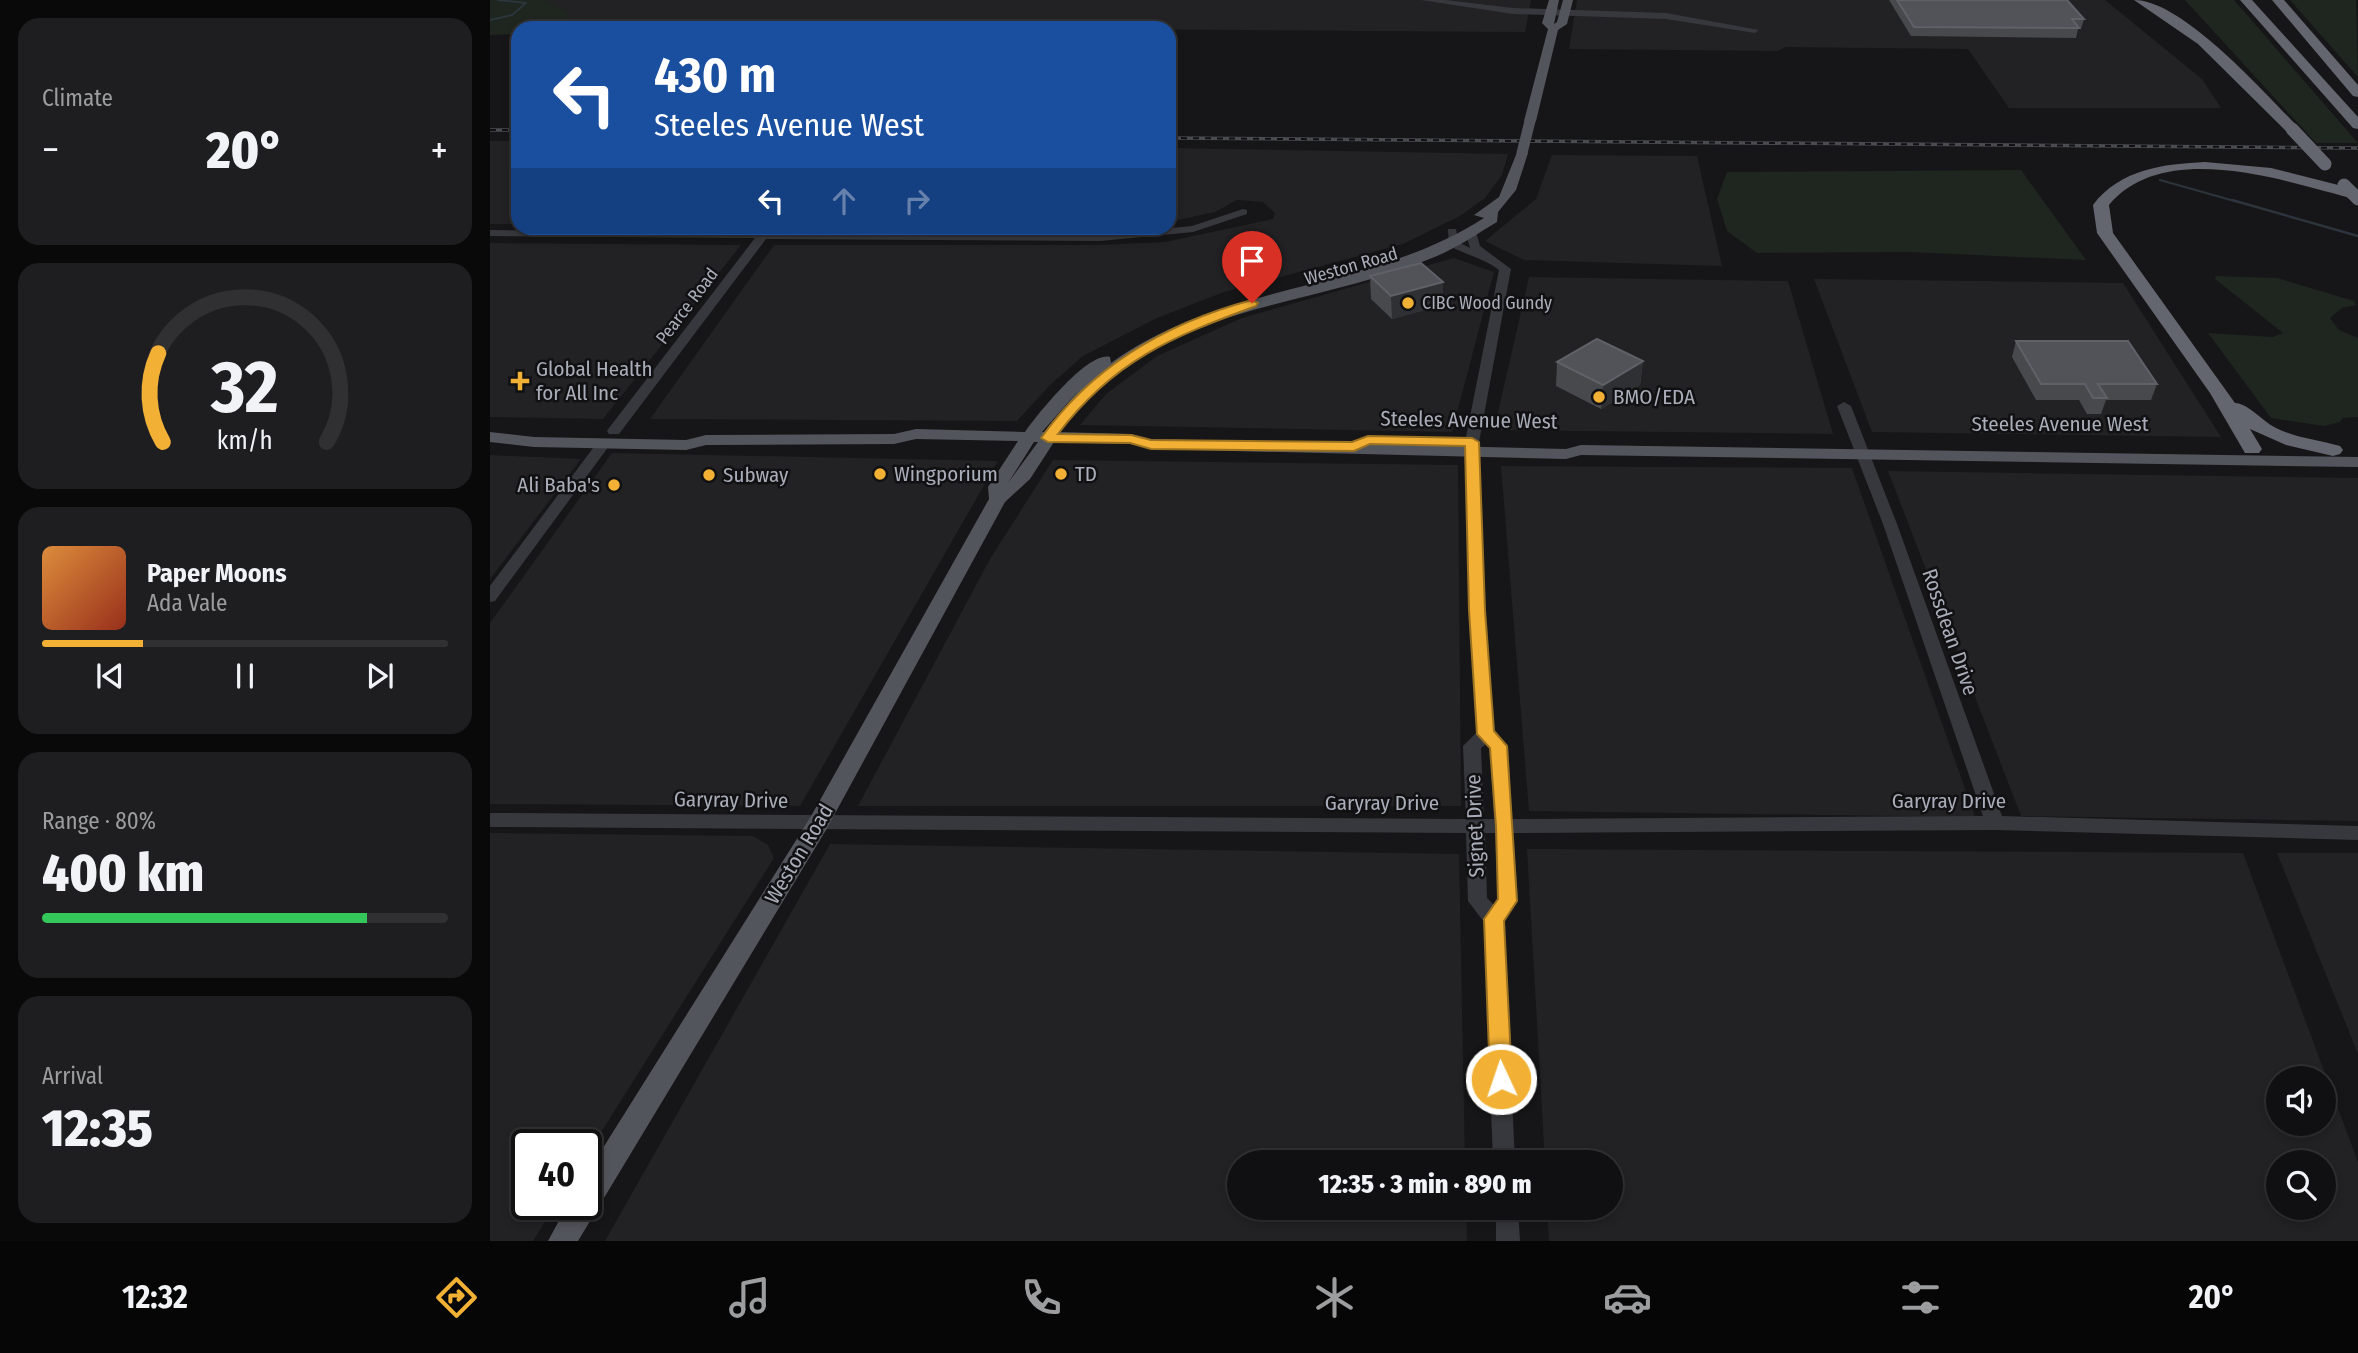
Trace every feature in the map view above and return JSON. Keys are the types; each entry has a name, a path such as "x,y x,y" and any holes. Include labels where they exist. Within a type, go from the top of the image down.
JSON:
{"highway":[{"path":"2140,0 2192,32 2230,64"},
{"path":"2246,0 2358,125"},
{"path":"2278,0 2358,93"},
{"path":"2186,12 2230,64 2353,193"},
{"path":"2255,455 2219,392 2105,233 2101,205 2118,187 2136,178 2180,169 2209,167 2298,177 2353,193"},
{"path":"2219,392 2255,426 2276,438 2333,450"}],"main road":[{"name":"Weston Road","path":"1552,6 1547,23 1553,28"},
{"name":"Weston Road","path":"1553,28 1562,24 1567,7"},
{"name":"Weston Road","path":"602,1174 818,824 998,499 1016,489 1034,443 1108,372 1174,332 1230,309 1409,262 1452,237 1476,216 1491,212 1509,193 1522,153 1553,28"},
{"name":"Weston Road","path":"1452,237 1472,234 1492,219 1491,212"},
{"name":"Steeles Avenue West","path":"490,437 534,442 609,437 686,445 706,440 894,439 911,445 1034,443 1128,450 1151,444 1357,447 1367,450 1472,448 1566,454 1581,450 1764,453 1782,456 1861,452 2255,455 2358,462"},
{"name":"Steeles Avenue West","path":"2255,455 2358,450"},
{"name":"Weston Road","path":"562,1241 574,1220"}],"street":[{"path":"1425,0 1500,8 1567,7 1666,16 1755,30"},
{"path":"1176,231 1208,226 1243,212"},
{"path":"490,233 511,233"},
{"path":"1472,234 1475,247 1505,269 1506,275 1472,448"},
{"path":"763,235 1147,235"},
{"name":"Pearce Road","path":"490,597 763,235"},
{"path":"1452,237 1478,257 1491,259"},
{"name":"Rossdean Drive","path":"1844,406 1995,823"},
{"name":"Signet Drive","path":"1472,448 1486,734 1499,746 1505,826 1507,901 1494,919 1504,1150"},
{"name":"Signet Drive","path":"1486,734 1472,746 1478,901 1494,919"},
{"name":"Garyray Drive","path":"490,820 1477,827 1995,823 2358,833"},
{"path":"1507,1220 1508,1241"}],"shaded area":[{"path":"490,0 544,0 567,11 568,21 511,21 511,34 490,35"},
{"path":"1531,0 1525,32 1176,29 1176,21 567,21 567,11 544,2"},
{"path":"1577,0 2105,0 2202,79 2221,108 2009,108 1968,49 1569,49"},
{"path":"2185,0 2234,0 2358,143 2316,143"},
{"path":"2290,0 2356,0 2358,77"},
{"path":"490,141 511,141 511,224 490,224"},
{"path":"1176,148 1508,154 1502,175 1485,198 1460,216 1403,244 1224,292 1157,318 1083,356 1050,385 1017,421 650,419 774,245 1100,245 1165,242 1273,219 1275,213 1263,202 1237,200 1215,212 1176,220"},
{"path":"1552,155 1697,156 1722,266 1524,260 1485,241 1536,199"},
{"path":"2021,170 2086,260 1910,252 1757,253 1727,231 1717,199 1727,172"},
{"path":"490,243 741,245 603,419 490,417"},
{"path":"1454,258 1494,272 1452,432 1080,425 1106,394 1157,356 1242,318"},
{"path":"2216,276 2277,278 2354,301 2356,305 2342,308 2330,318 2339,330 2358,338 2358,417 2343,418 2340,422 2324,426 2271,418 2208,333 2273,337 2283,333 2215,279"},
{"path":"1529,277 1788,281 1833,434 1494,430"},
{"path":"1814,279 2123,283 2221,437 1872,432"},
{"path":"612,453 998,461 800,806 490,804 490,623"},
{"path":"490,455 581,459 490,579"},
{"path":"1053,460 1458,465 1461,806 858,806 990,559"},
{"path":"1501,466 1852,468 1975,817 1529,811"},
{"path":"1888,471 2358,478 2358,821 2021,816"},
{"path":"490,833 753,836 768,845 774,858 602,1131 511,1129 511,1220 546,1220 533,1241 490,1241"},
{"path":"830,844 1459,854 1465,1150 1227,1150 1227,1220 1466,1220 1467,1241 605,1241"},
{"path":"1527,849 2243,853 2322,1066 2266,1066 2266,1136 2336,1136 2336,1103 2358,1162 2358,1241 1549,1241 1548,1220 1623,1220 1623,1150 1544,1150"},
{"path":"2277,853 2358,853 2358,1054"}],"building":[{"path":"1897,0 2067,0 2084,19 2072,19 2079,28 1914,27"},
{"path":"1421,263 1443,282 1391,296 1370,276"},
{"path":"1597,339 1643,361 1603,385 1557,362"},
{"path":"2016,341 2128,341 2157,384 2098,384 2107,398 2093,398 2085,384 2041,384"}],"waterway":[{"path":"490,20 512,15 526,3 498,0"},
{"path":"2160,180 2238,202"},
{"path":"2232,200 2358,236"}],"railway":[{"path":"490,130 511,130"},
{"path":"1176,138 2358,148"}],"place":[{"name":"CIBC Wood Gundy","path":"1408,303"},
{"name":"Global Health for All Inc","path":"520,381"},
{"name":"BMO/EDA","path":"1599,397"},
{"name":"Wingporium","path":"880,474"},
{"name":"TD","path":"1061,474"},
{"name":"Subway","path":"709,475"},
{"name":"Ali Baba's","path":"614,485"}],"route":[{"path":"1252,303 1174,332 1141,350 1108,372 1076,402 1048,438 1131,439 1151,444 1354,447 1368,440 1472,442 1477,610 1486,734 1499,746 1505,826 1507,901 1494,919 1501,1079"}]}
